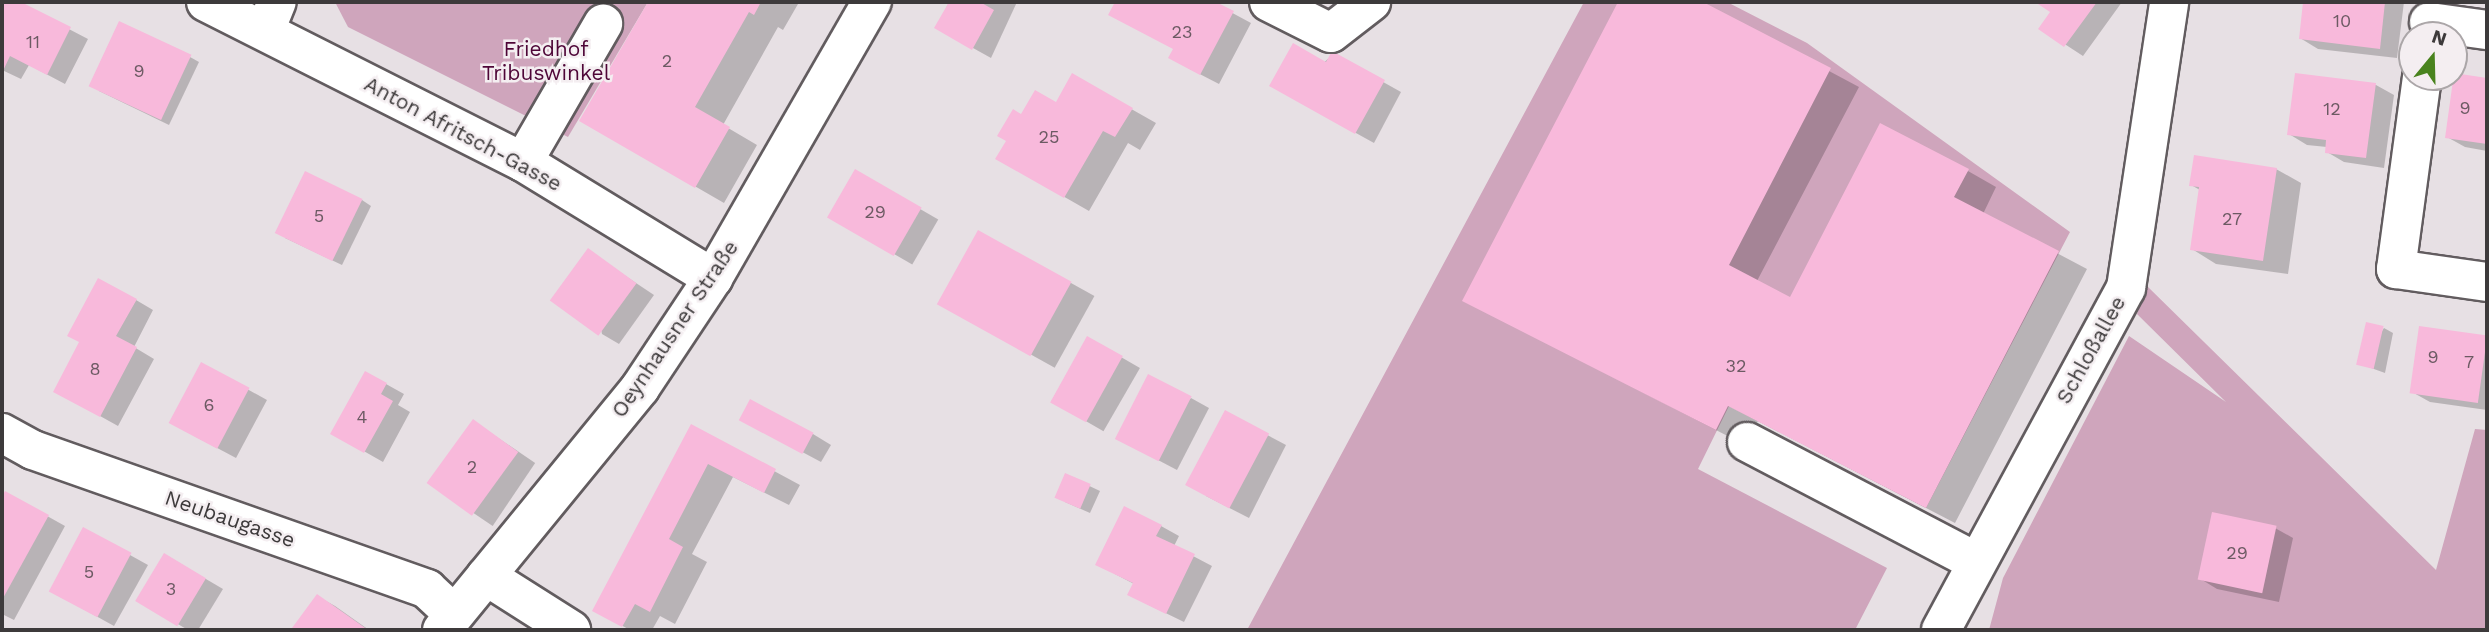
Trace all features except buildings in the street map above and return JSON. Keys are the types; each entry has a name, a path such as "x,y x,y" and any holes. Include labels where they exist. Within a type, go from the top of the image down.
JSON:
{"street":[{"name":"Anton Afritsch-Gasse","path":"206,2 271,17 523,162 713,278"},
{"name":"Oeynhausner Straße","path":"447,622 640,388 713,278 872,2"},
{"path":"1269,2 1331,33 1371,2"},
{"name":"Schloßallee","path":"1941,630 1975,561 2126,288 2169,2"},
{"path":"2430,20 2487,30"},
{"path":"523,162 603,24"},
{"path":"2420,91 2396,269 2487,282"},
{"name":"Neubaugasse","path":"2,433 33,450 427,589 447,622"},
{"path":"1747,442 1975,561"},
{"path":"486,576 571,630"}],"green space":[{"name":"Friedhof Tribuswinkel","path":"335,2 648,2 568,137 348,27"},
{"path":"1584,2 1727,2 1807,43 2070,232 1926,508 1729,406 1698,469 1887,568 1855,630 1247,630"},
{"path":"2147,286 2436,570 2475,429 2487,430 2487,630 1989,630 2003,578 2129,336 2226,402 2137,314"}]}
